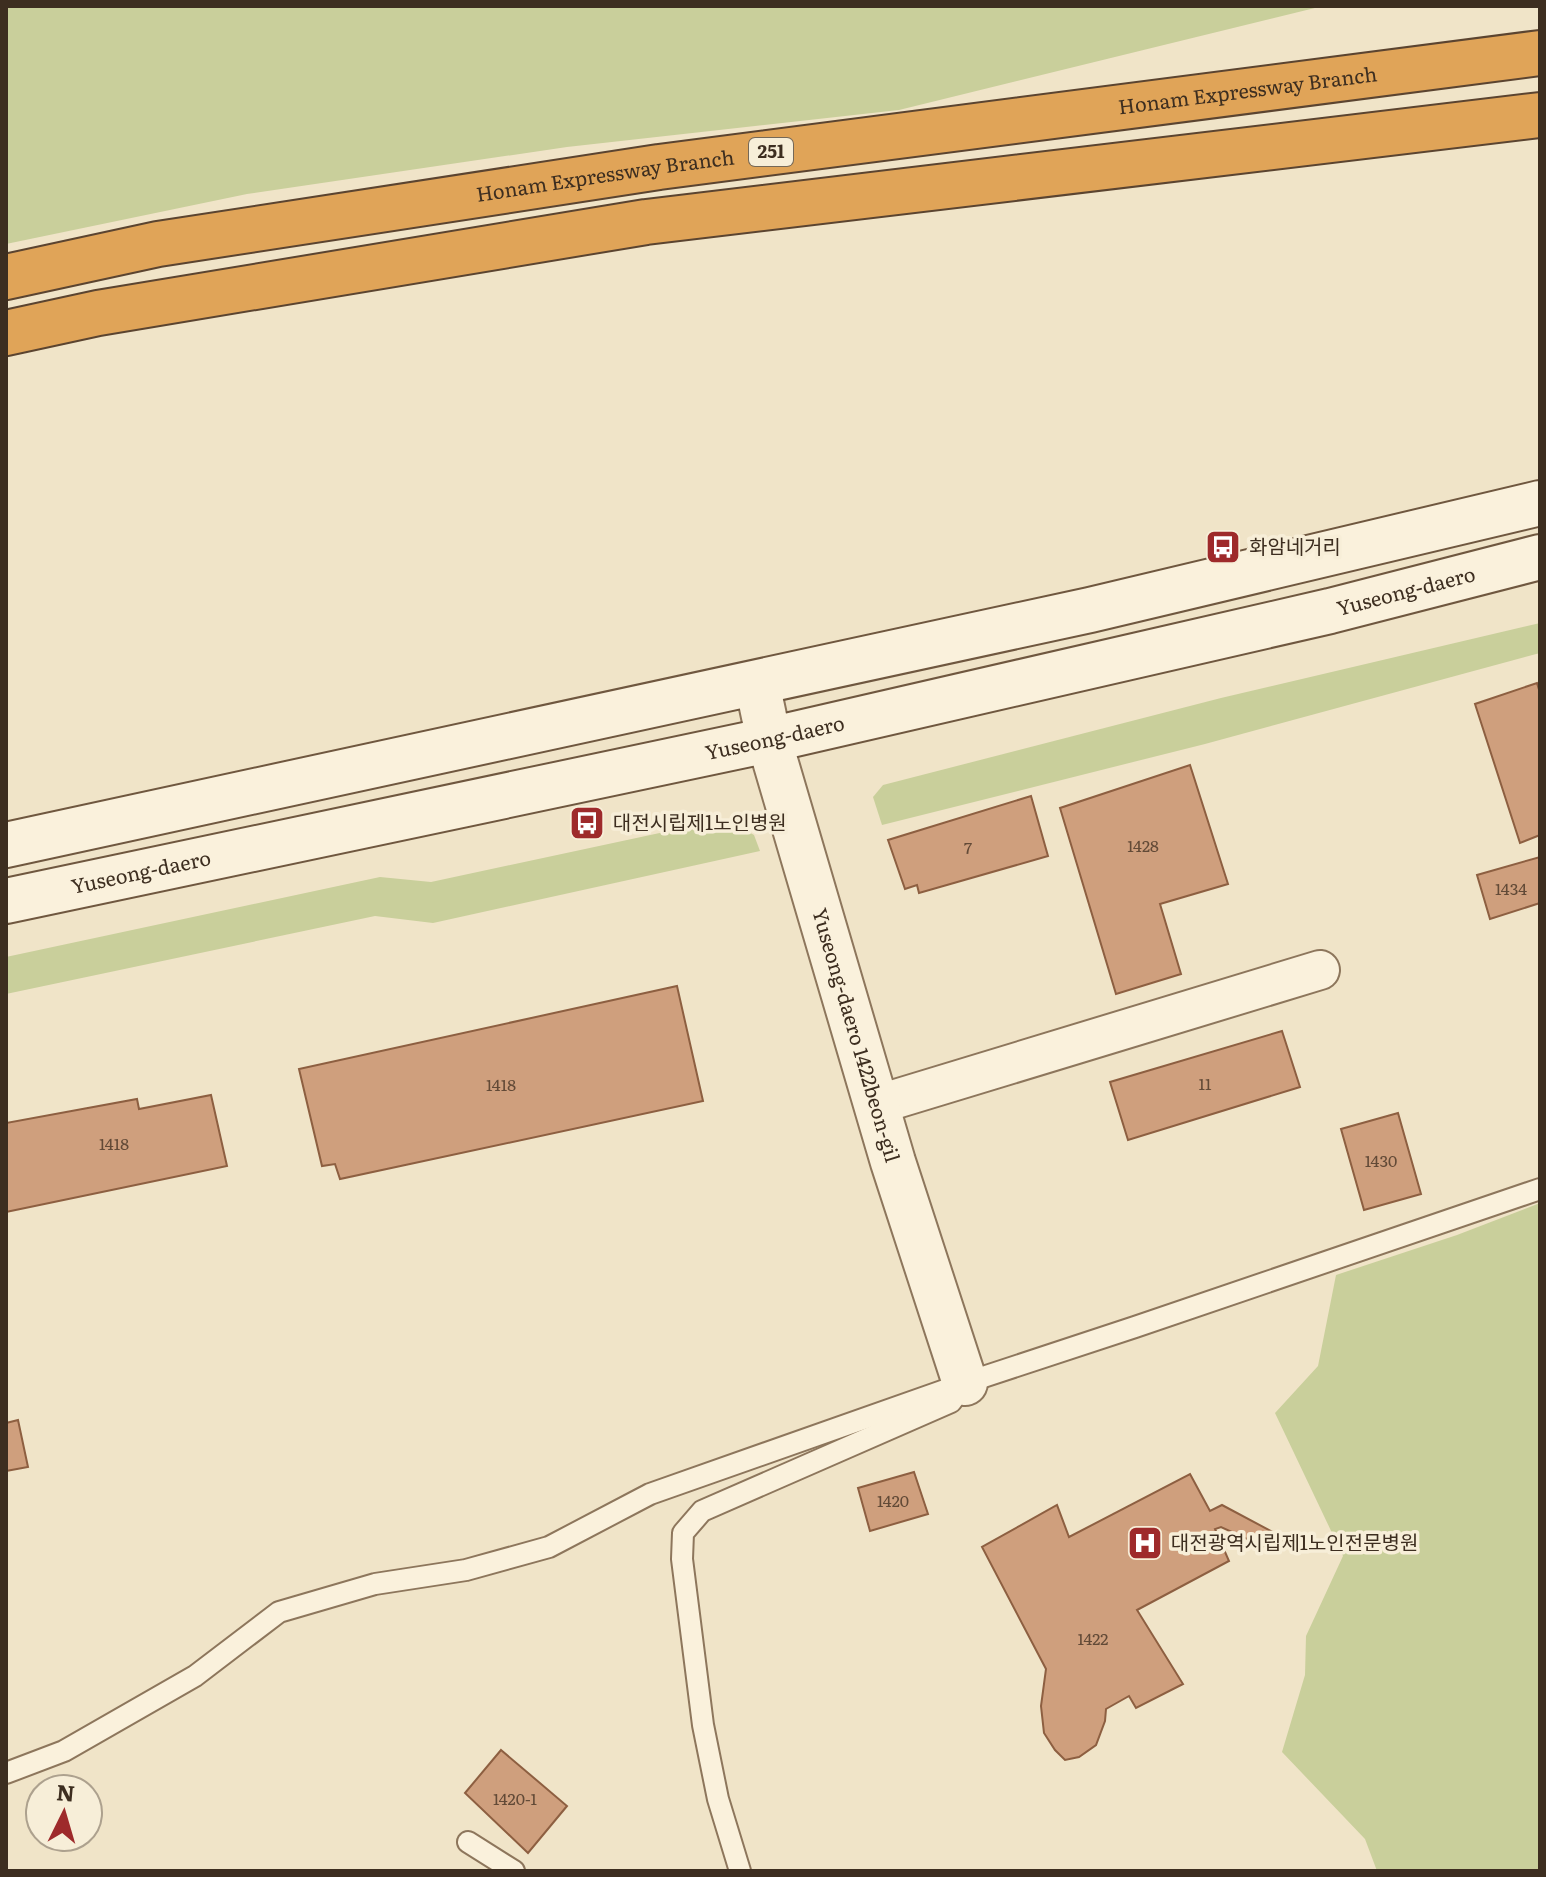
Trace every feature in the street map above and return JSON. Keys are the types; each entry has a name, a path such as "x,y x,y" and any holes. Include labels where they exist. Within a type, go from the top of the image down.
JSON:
{"highway":[{"name":"Honam Expressway Branch","path":"6,277 158,244 659,167 1540,53"},
{"path":"6,333 98,313 646,222 1540,115"}],"main road":[{"path":"6,845 1090,610 1540,503"},
{"name":"Yuseong-daero","path":"6,901 769,740 1330,611 1540,557"},
{"name":"Yuseong-daero 1422beon-gil","path":"757,683 769,740 876,1105 965,1383"}],"street":[{"path":"876,1105 1320,970"}],"lane":[{"path":"6,1773 64,1751 195,1676 279,1612 375,1584 466,1570 549,1547 650,1494 965,1383 1540,1189"},
{"path":"740,1871 718,1799 703,1725 682,1559 683,1533 702,1511 951,1402 965,1383"},
{"path":"468,1842 514,1871"}],"green space":[{"path":"6,6 1323,6 899,110 567,147 247,194 6,244"},
{"path":"1540,623 1540,653 1205,744 882,825 873,797 883,785 1221,698"},
{"path":"725,819 754,835 760,851 433,923 375,916 6,994 6,957 380,877 431,882"},
{"path":"1540,1203 1540,1871 1377,1871 1365,1839 1282,1752 1305,1675 1306,1636 1343,1556 1275,1413 1318,1366 1336,1275 1457,1235"}],"building":[{"path":"1537,683 1540,693 1540,835 1520,843 1475,704"},
{"path":"1190,765 1228,884 1160,904 1181,974 1116,994 1060,808"},
{"path":"1031,796 1048,856 919,893 917,885 905,889 888,840"},
{"path":"1540,857 1540,903 1490,919 1477,875"},
{"path":"677,986 703,1101 340,1179 335,1164 322,1166 299,1069"},
{"path":"1282,1031 1300,1087 1128,1140 1110,1082"},
{"path":"211,1095 227,1166 6,1212 6,1123 137,1099 139,1109"},
{"path":"1398,1113 1421,1194 1364,1210 1341,1129"},
{"path":"18,1420 28,1467 6,1471 6,1423"},
{"path":"914,1472 928,1514 870,1531 858,1488"},
{"path":"1190,1474 1210,1511 1222,1505 1284,1538 1276,1552 1221,1527 1215,1529 1229,1561 1137,1610 1183,1684 1136,1708 1129,1696 1106,1709 1096,1745 1079,1757 1065,1760 1044,1733 1041,1706 1046,1669 982,1547 1057,1505 1069,1537"},
{"path":"501,1750 567,1806 528,1853 465,1793"}],"place":[{"name":"화암네거리","path":"1223,547"},
{"name":"대전시립제1노인병원","path":"587,823"},
{"name":"대전광역시립제1노인전문병원","path":"1145,1543"}]}
